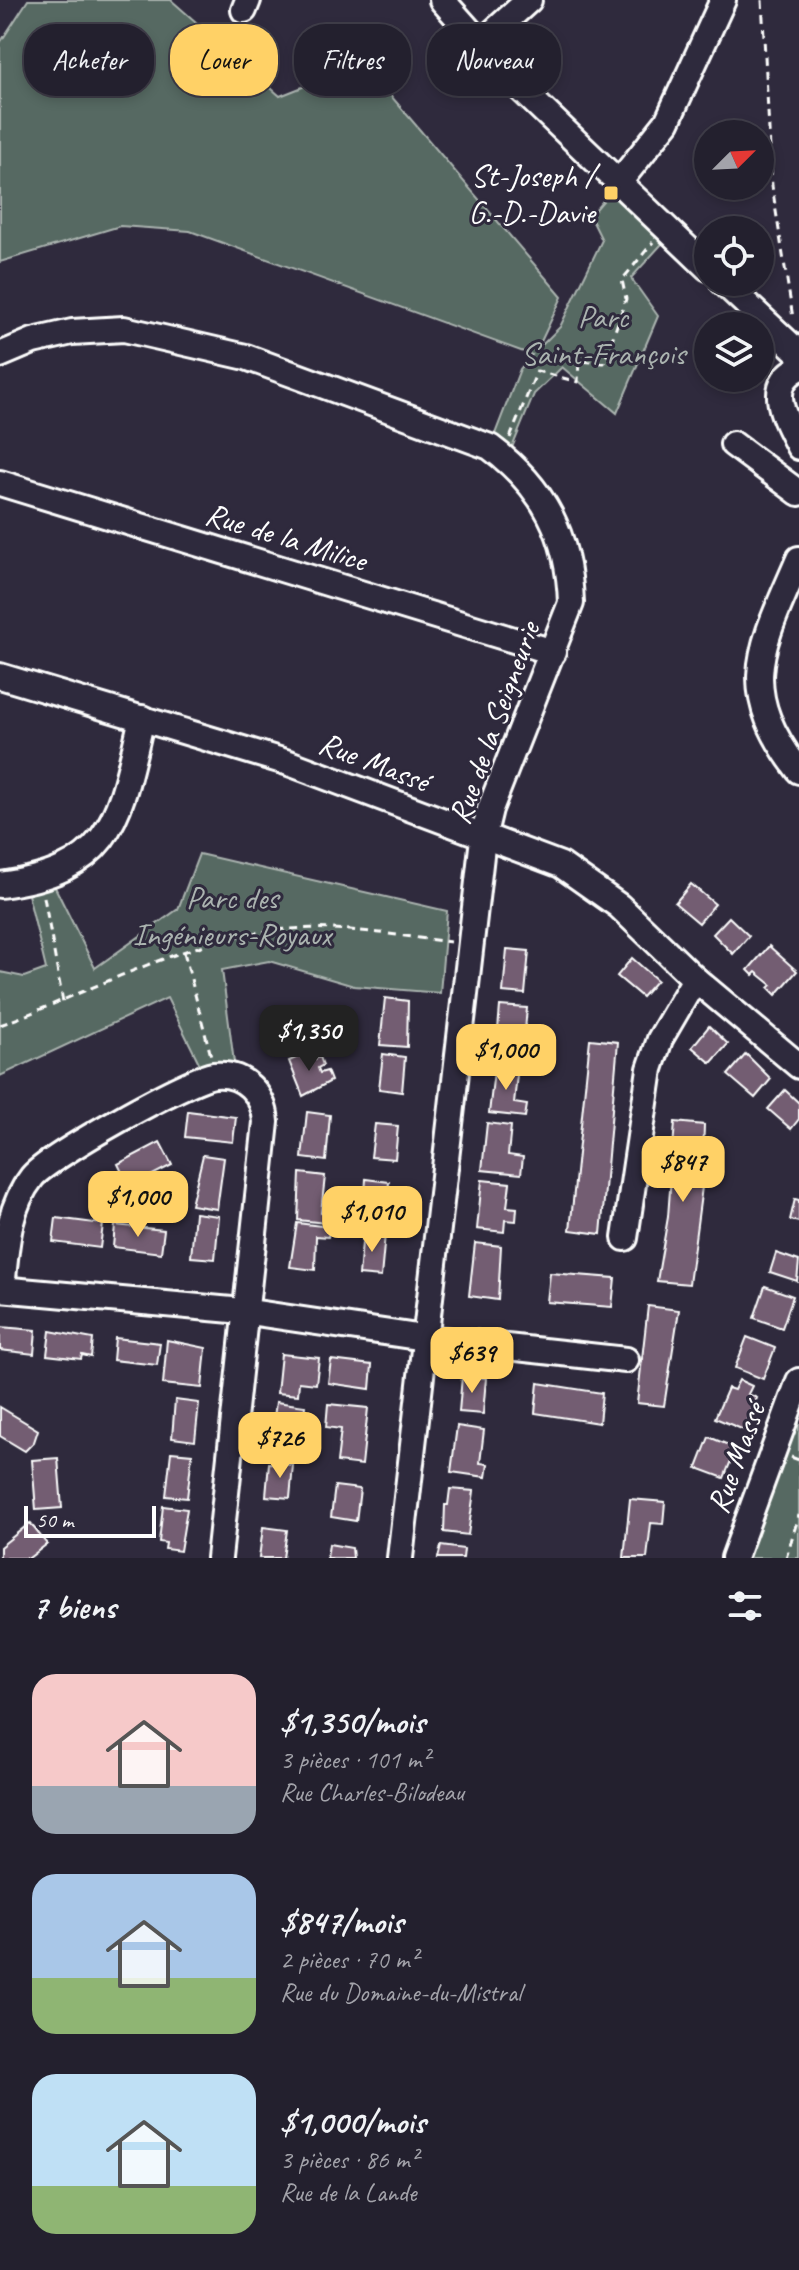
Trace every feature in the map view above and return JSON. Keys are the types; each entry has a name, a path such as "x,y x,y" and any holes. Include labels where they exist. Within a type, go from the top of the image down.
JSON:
{"street":[{"path":"442,0 462,24"},
{"path":"502,24 529,0"},
{"path":"620,181 667,122 723,0"},
{"path":"529,96 694,255"},
{"path":"738,296 799,353"},
{"name":"Rue de la Seigneurie","path":"0,355 33,341 72,332 124,329 246,357 459,435 503,456 536,488 563,541 570,570 571,603 490,809 483,838 468,944 400,1558"},
{"path":"799,368 783,382 779,394 780,408 799,447"},
{"path":"733,444 799,493"},
{"name":"Rue de la Milice","path":"0,483 553,652"},
{"path":"799,559 763,644 759,684 769,722 799,771"},
{"name":"Rue Massé","path":"0,676 289,763 561,865 619,906 695,979 799,1066"},
{"path":"0,885 39,878 79,859 110,830 125,791 142,718"},
{"path":"625,1238 647,1079 660,1039 695,979"},
{"path":"219,1558 243,1311 266,1122 265,1104 245,1083 215,1075 83,1139 48,1161 18,1198 9,1231 1,1289 243,1311 424,1338 626,1360"},
{"name":"Rue Massé","path":"734,1558 799,1381"}],"path":[{"path":"762,0 772,186 789,302"},
{"path":"503,456 537,371 578,382 579,361 604,363 626,299 622,280 665,228"},
{"path":"39,878 63,1002"},
{"path":"0,1025 229,937 273,930 344,932 468,944"},
{"path":"184,952 215,1075"},
{"path":"786,1558 799,1515"}],"green space":[{"name":"Parc Saint-François","path":"28,0 171,0 198,24 170,24 170,96 280,96 294,90 294,96 391,96 562,297 537,350 560,327 602,240 590,216 620,181 671,234 631,278 658,316 617,413 562,367 534,394 507,460 490,447 520,369 532,355 190,231 120,226 0,262 0,43"},
{"name":"Parc des Ingénieurs-Royaux","path":"199,854 447,911 440,993 354,986 269,961 222,970 236,1078 206,1077 167,998 0,1076 0,972 24,977 46,969 25,882 49,875 95,968 178,909"},
{"path":"799,1381 799,1558 734,1558"}],"building":[{"path":"691,884 715,904 699,923 675,903"},
{"path":"729,917 749,936 733,954 713,934"},
{"path":"769,946 797,971 776,995 769,988 772,985 756,972 753,975 748,970"},
{"path":"507,949 529,951 525,994 503,992"},
{"path":"632,958 657,980 642,997 617,976"},
{"path":"385,998 408,1001 407,1047 380,1045"},
{"path":"500,1006 527,1008 524,1041 531,1041 530,1056 504,1054 505,1043 497,1042"},
{"path":"709,1026 728,1044 711,1063 692,1047"},
{"path":"590,1039 618,1042 601,1234 570,1230"},
{"path":"310,1052 313,1060 320,1057 323,1065 318,1068 320,1073 327,1071 331,1081 303,1096 289,1061"},
{"path":"383,1054 405,1057 402,1092 379,1089"},
{"path":"746,1054 771,1079 755,1098 728,1075"},
{"path":"495,1063 518,1065 514,1103 527,1105 525,1117 489,1113"},
{"path":"785,1090 799,1103 799,1119 791,1129 768,1109"},
{"path":"188,1111 236,1117 233,1142 185,1137"},
{"path":"307,1112 330,1115 326,1161 302,1158"},
{"path":"675,1122 704,1125 702,1187 689,1284 657,1281 668,1217"},
{"path":"487,1123 511,1126 508,1155 523,1157 521,1174 482,1170"},
{"path":"375,1124 398,1126 395,1159 371,1157"},
{"path":"160,1142 172,1165 129,1187 118,1164"},
{"path":"203,1155 224,1158 217,1209 191,1205"},
{"path":"300,1173 325,1176 321,1213 327,1214 326,1223 298,1220"},
{"path":"366,1179 389,1182 388,1193 391,1194 387,1227 363,1224"},
{"path":"482,1180 510,1183 507,1207 517,1208 516,1221 505,1220 504,1232 477,1229"},
{"path":"795,1199 799,1200 799,1222 790,1220"},
{"path":"195,1213 219,1216 215,1259 191,1257"},
{"path":"56,1218 103,1224 100,1248 53,1242"},
{"path":"297,1223 330,1227 328,1237 316,1236 315,1270 290,1267"},
{"path":"115,1225 164,1230 161,1253 113,1247"},
{"path":"363,1232 385,1234 381,1277 359,1275"},
{"path":"475,1243 501,1246 498,1300 469,1296"},
{"path":"776,1253 799,1261 797,1281 770,1272"},
{"path":"550,1273 615,1278 612,1307 547,1302"},
{"path":"765,1286 793,1296 782,1328 754,1318"},
{"path":"648,1306 679,1310 664,1406 637,1403"},
{"path":"0,1327 36,1330 34,1354 0,1350"},
{"path":"50,1331 93,1339 91,1357 82,1355 81,1359 47,1355"},
{"path":"747,1337 775,1348 763,1379 735,1368"},
{"path":"115,1338 160,1343 157,1365 113,1360"},
{"path":"167,1340 206,1348 202,1388 163,1384"},
{"path":"281,1354 319,1358 316,1384 299,1382 298,1395 277,1393"},
{"path":"331,1360 372,1365 370,1389 328,1383"},
{"path":"462,1376 486,1378 483,1414 459,1412"},
{"path":"739,1380 752,1386 748,1394 757,1398 744,1430 715,1418 728,1388 734,1390"},
{"path":"538,1383 602,1393 599,1423 535,1413"},
{"path":"175,1400 199,1403 195,1441 172,1438"},
{"path":"276,1402 305,1406 299,1453 270,1449"},
{"path":"328,1404 368,1408 362,1465 337,1462 341,1429 326,1427"},
{"path":"0,1407 38,1430 34,1442 25,1451 0,1436"},
{"path":"457,1426 484,1430 480,1463 488,1464 486,1477 451,1472"},
{"path":"709,1437 736,1448 724,1478 697,1468"},
{"path":"171,1452 192,1454 187,1498 166,1496"},
{"path":"58,1458 62,1508 36,1510 32,1460"},
{"path":"269,1463 293,1465 290,1498 266,1496"},
{"path":"335,1486 360,1489 356,1521 331,1517"},
{"path":"450,1489 474,1491 468,1535 444,1532 445,1505 448,1505"},
{"path":"630,1499 665,1502 663,1524 651,1523 647,1558 624,1558"},
{"path":"163,1506 187,1509 180,1551 165,1549 166,1543 159,1542"},
{"path":"30,1523 47,1544 29,1558 0,1558 0,1547"},
{"path":"263,1527 287,1530 283,1558 259,1558"},
{"path":"329,1544 352,1548 353,1558 327,1558"},
{"path":"441,1546 464,1549 463,1558 438,1558"}],"place":[{"name":"St-Joseph / G.-D.-Davie","path":"611,193"}]}
